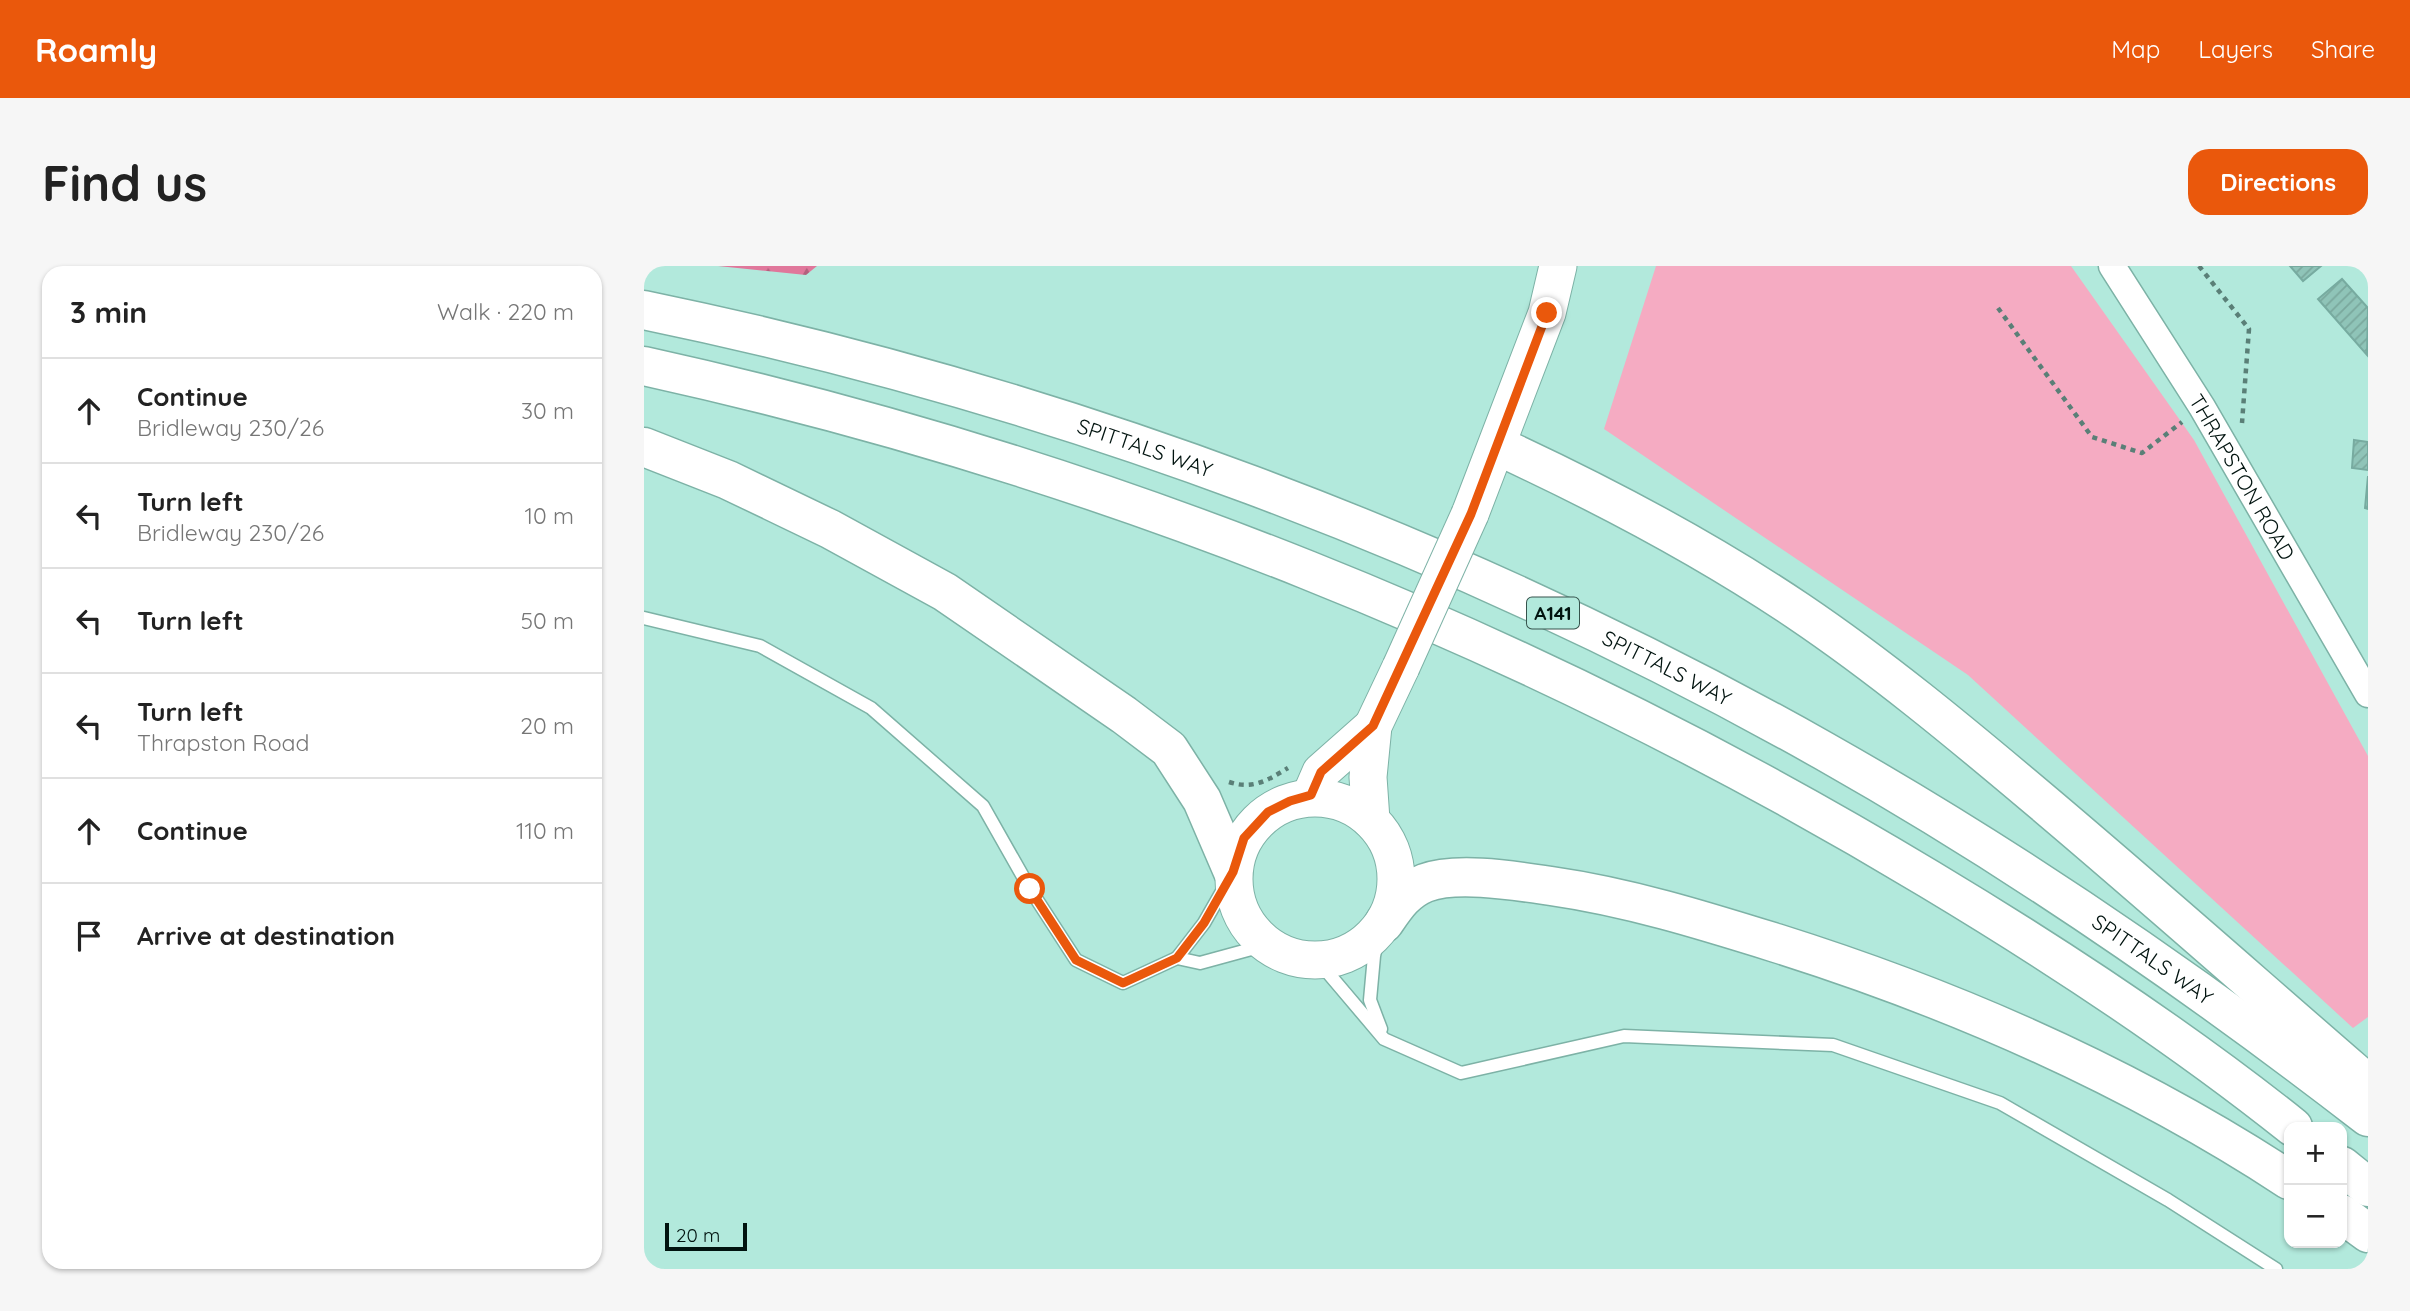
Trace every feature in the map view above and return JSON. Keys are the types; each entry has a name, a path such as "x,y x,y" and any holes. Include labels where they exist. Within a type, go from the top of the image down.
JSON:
{"highway":[{"name":"SPITTALS WAY","path":"644,310 839,355 956,387 1097,431 1212,470 1337,519 1461,570 1584,627 1822,750 1938,818 2164,965 2368,1117"},
{"path":"644,366 840,413 1090,489 1309,569 1535,667 1756,779 1958,896 2130,1009 2286,1122"},
{"path":"1498,446 1588,488 1730,566 1872,663 2081,834 2368,1084"},
{"path":"644,447 728,480 830,529 934,586 1047,660 1124,715 1168,749 1202,800 1233,872"},
{"path":"1382,925 1403,897 1425,883 1462,877 1521,881 1643,903 1908,986 2097,1069 2230,1141 2284,1177"},
{"path":"2347,1170 2368,1187"},
{"path":"2347,1218 2368,1233"}],"main road":[{"path":"1371,820 1368,777 1373,726 1471,514 1547,313 1558,266"},
{"path":"1311,795 1321,772 1373,726"},
{"path":"1311,795 1338,801 1371,820 1388,843 1395,862 1393,902 1382,925 1358,948 1318,961 1278,952 1253,932 1237,905 1233,872 1244,838 1268,812 1290,801 1311,795"}],"street":[{"name":"THRAPSTON ROAD","path":"2112,266 2359,659 2368,694"}],"lane":[{"path":"644,618 760,646 871,708 983,806 1030,889 1076,960 1123,983 1177,958 1204,923 1233,872"},
{"path":"1382,925 1374,956 1370,1000 1384,1039"},
{"path":"1177,958 1200,963 1266,945"},
{"path":"1318,961 1384,1039 1461,1073 1624,1036 1833,1045 2000,1103 2168,1200 2276,1269"}],"path":[{"path":"2199,266 2249,329 2238,469"},
{"path":"1998,308 2092,437 2142,453 2202,407"}],"shaded area":[{"path":"1656,266 2071,266 2194,440 2368,756 2368,1017 2353,1028 1968,675 1604,429"}],"green space":[{"path":"718,266 817,266 806,275"}],"building":[{"path":"2290,266 2321,266 2303,281"},
{"path":"2342,279 2368,308 2367,355 2318,299"},
{"path":"2354,440 2368,442 2368,470 2352,468"},
{"path":"2368,476 2368,509 2365,508"}],"route":[{"path":"1030,889 1076,960 1123,983 1177,958 1204,923 1233,872 1244,838 1268,812 1290,801 1311,795 1321,772 1373,726 1471,514 1547,313"}]}
